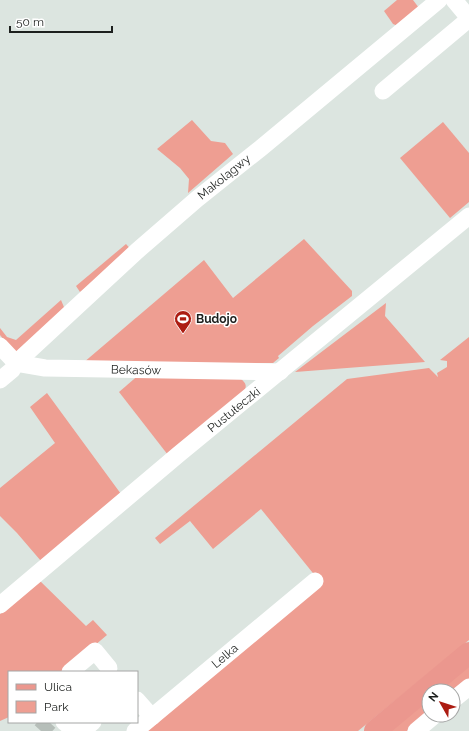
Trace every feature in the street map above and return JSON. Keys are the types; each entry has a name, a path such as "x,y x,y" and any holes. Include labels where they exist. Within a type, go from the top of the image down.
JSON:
{"main road":[{"path":"375,731 469,654"}],"street":[{"name":"Makolągwy","path":"0,380 12,370 16,362 133,255 197,199 261,148 439,0"},
{"path":"382,91 469,19 454,0"},
{"name":"Pustułeczki","path":"0,606 167,464 469,216"},
{"path":"0,346 16,362"},
{"name":"Bekasów","path":"16,362 45,368 280,372"},
{"name":"Lelka","path":"135,731 315,580"},
{"path":"71,671 95,651 109,668"},
{"path":"461,694 469,687"},
{"path":"138,701 152,717"},
{"path":"65,723 75,731"},
{"path":"82,731 92,723"},
{"path":"416,731 426,723"}],"green space":[{"path":"397,0 413,0 419,8 398,26 393,24 384,11"},
{"path":"192,120 211,141 225,143 233,154 188,193 189,179 180,168 157,149"},
{"path":"443,122 469,153 469,202 450,218 400,158"},
{"path":"304,239 352,291 352,296 313,326 278,356 279,358 273,363 83,363 204,260 233,298"},
{"path":"126,244 133,252 80,292 76,286"},
{"path":"61,300 66,312 22,352 14,352 0,335 0,328 7,337 16,340"},
{"path":"386,303 385,316 425,362 295,372"},
{"path":"469,337 469,640 358,731 145,731 321,583 261,509 213,549 190,521 160,544 155,538 347,379 429,368 438,377 437,373 447,367 447,361 440,360"},
{"path":"141,373 241,379 245,383 246,388 244,392 168,455 119,392"},
{"path":"47,393 121,494 41,561 0,516 0,488 55,443 30,407"},
{"path":"39,580 86,626 93,620 107,635 64,671 8,671 8,717 0,721 0,614"},
{"path":"469,665 469,680 461,686 461,683 448,683"},
{"path":"421,705 421,720 407,731 389,731"}],"tunnel":[{"path":"41,731 48,723"}],"place":[{"name":"Budojo","path":"183,334"}]}
